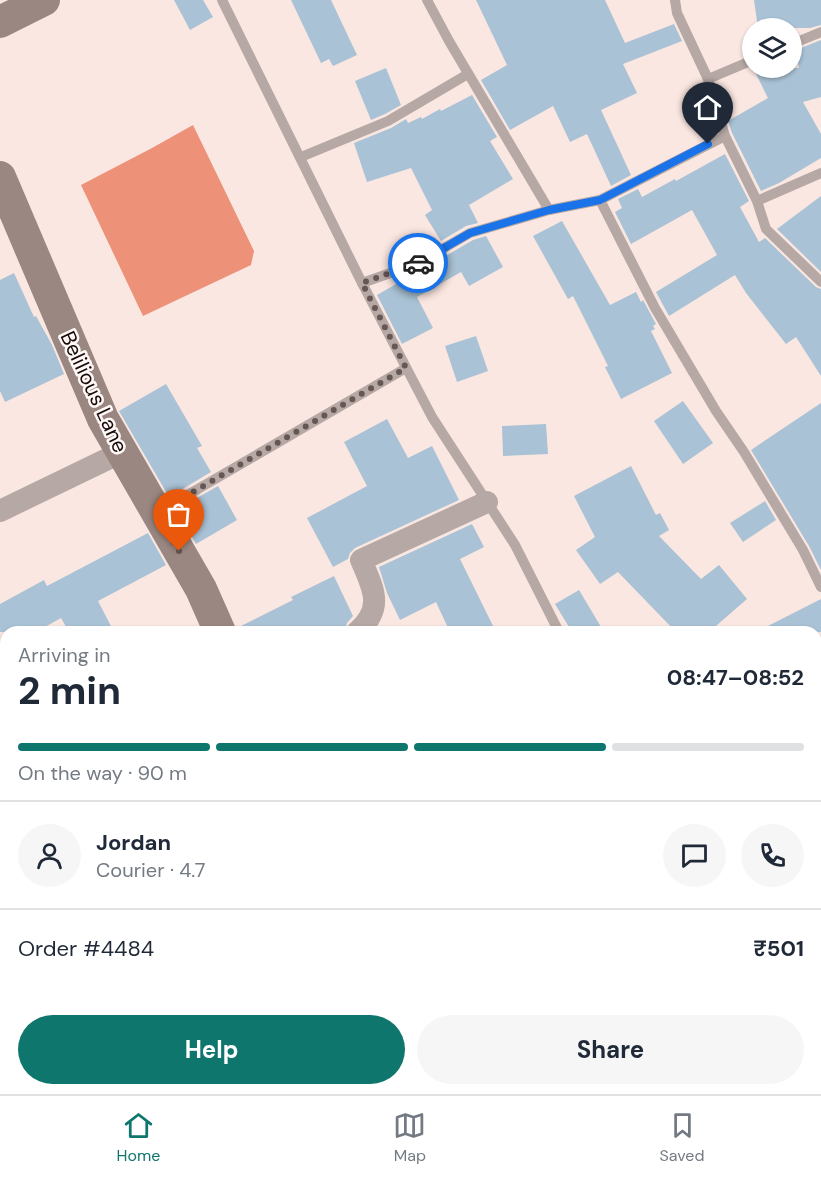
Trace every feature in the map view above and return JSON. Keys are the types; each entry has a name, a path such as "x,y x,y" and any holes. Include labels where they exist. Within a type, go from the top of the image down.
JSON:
{"street":[{"path":"0,22 44,0"},
{"name":"Belilious Lane","path":"0,177 103,419 201,589 217,626"},
{"path":"0,511 122,452"},
{"path":"364,626 376,604 361,560 487,502"}],"lane":[{"path":"222,0 362,283 432,417 515,545 556,626"},
{"path":"427,0 549,210"},
{"path":"675,0 677,14 708,79 725,136 757,201 766,229 821,282"},
{"path":"802,40 821,32"},
{"path":"708,79 742,65"},
{"path":"301,157 388,120 468,74"},
{"path":"362,283 416,264 470,233 549,210 600,200 725,136"},
{"path":"757,201 821,173"},
{"path":"600,200 655,308 716,411 744,452 803,549 821,587"},
{"path":"157,513 406,368"}],"shaded area":[{"path":"193,125 254,251 251,265 143,316 81,185"}],"building":[{"path":"174,0 203,0 213,17 190,30"},
{"path":"291,0 331,0 357,55 333,66 329,59 321,63"},
{"path":"476,0 605,0 625,43 674,24 682,41 623,64 637,93 601,110 631,175 611,186 587,134 570,142 553,106 510,130 481,80 507,65"},
{"path":"754,0 821,0 821,25 802,28 802,18 757,18"},
{"path":"821,40 821,97 803,102 821,134 821,158 761,191 728,121 768,98 758,78 802,78 802,48"},
{"path":"386,68 401,105 371,120 355,81"},
{"path":"472,95 497,137 490,141 513,179 469,205 478,223 466,226 441,241 425,215 432,210 411,168 367,182 354,143 391,128 406,119 408,123 421,117 422,119"},
{"path":"725,154 749,201 740,207 759,242 765,238 816,287 821,289 821,376 796,337 786,344 746,293 735,275 669,316 656,292 717,255 692,210 631,244 615,212 622,208 618,199 638,189 642,197"},
{"path":"821,196 821,272 777,229"},
{"path":"562,221 610,305 636,292 641,302 643,300 656,324 653,326 655,329 651,331 672,373 621,399 605,367 608,366 573,296 568,299 533,236"},
{"path":"486,236 503,267 469,286 461,272 417,297 433,328 402,344 377,295 405,279 404,276 420,271 473,240"},
{"path":"14,273 34,317 36,316 52,345 64,374 5,402 0,391 0,280"},
{"path":"476,336 488,371 457,382 445,346"},
{"path":"166,384 202,446 197,448 211,472 169,497 119,411"},
{"path":"683,401 713,443 683,464 654,421"},
{"path":"821,403 821,570 751,450"},
{"path":"387,419 408,458 432,446 459,500 355,548 348,559 333,567 307,518 367,486 344,442"},
{"path":"546,424 548,454 503,456 502,426"},
{"path":"631,466 656,515 660,513 669,530 659,536 701,579 719,565 747,599 716,626 670,626 618,572 600,584 576,550 595,537 574,496"},
{"path":"218,486 237,520 196,544 176,510"},
{"path":"765,501 776,520 743,542 730,523"},
{"path":"472,524 484,547 460,559 493,626 447,626 436,602 400,620 387,593 379,567"},
{"path":"148,533 166,565 98,601 111,626 66,626 61,618 47,626 0,626 0,604 44,580 47,586"},
{"path":"334,576 353,616 346,626 241,626 293,600 291,597"},
{"path":"579,590 600,626 568,626 555,604"},
{"path":"821,599 821,626 768,626"}],"way so far":[{"path":"179,551 157,513 406,368 362,283 418,263"}],"route":[{"path":"418,263 470,233 549,210 600,200 708,144"}]}
